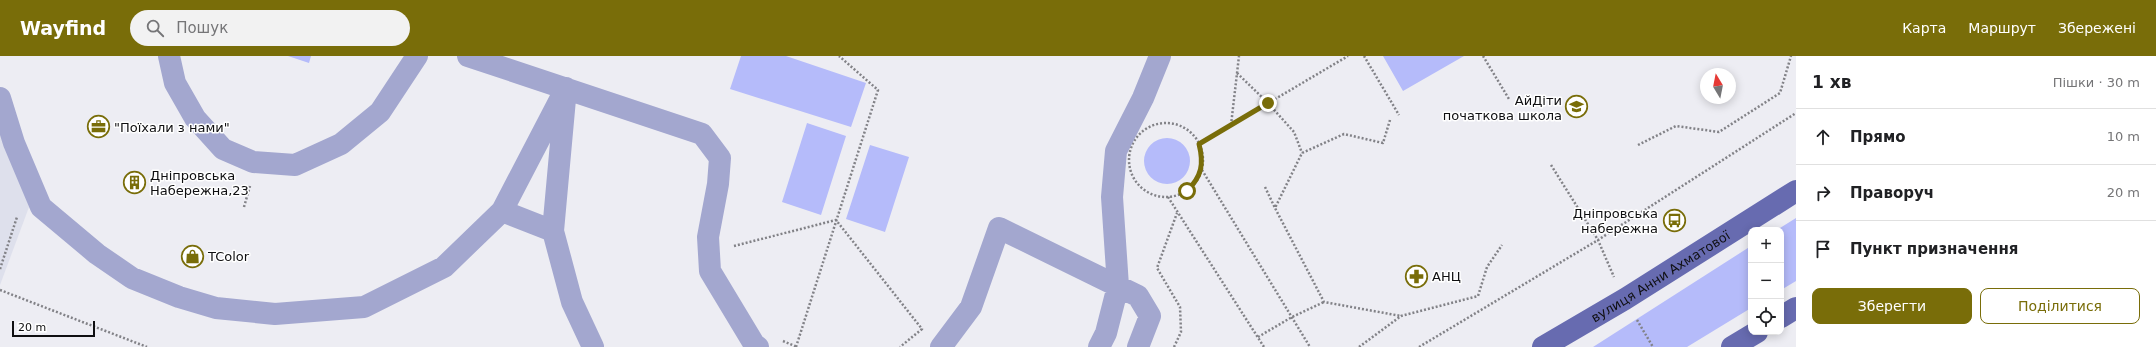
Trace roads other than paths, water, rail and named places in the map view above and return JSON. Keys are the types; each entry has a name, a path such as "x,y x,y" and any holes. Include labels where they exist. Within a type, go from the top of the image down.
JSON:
{"main road":[{"name":"вулиця Анни Ахматової","path":"1543,347 1625,299 1796,191"},
{"path":"1784,315 1796,308"},
{"path":"1732,347 1752,335"}],"lane":[{"path":"169,56 175,83 195,118 223,149 253,162 294,165 340,144 380,112 417,56"},
{"path":"468,56 702,134 720,158 718,184 708,237 710,271 754,344 758,347"},
{"path":"1099,347 1106,333 1118,286 1112,197 1116,151 1143,98 1160,56"},
{"path":"0,98 14,143 40,207 97,254 132,278 216,308 275,314 364,307 444,267 502,211 566,88"},
{"path":"566,88 553,231 572,302 593,347"},
{"path":"502,211 553,231"},
{"path":"940,347 971,307 999,228 1138,296 1150,316 1138,347"}],"place":[{"name":"АйДіти початкова школа","path":"1577,107"},
{"name":"\"Поїхали з нами\"","path":"98,127"},
{"name":"Дніпровська Набережна,23","path":"134,182"},
{"name":"Дніпровська набережна","path":"1674,220"},
{"name":"TColor","path":"192,256"},
{"name":"АНЦ","path":"1416,276"}]}
